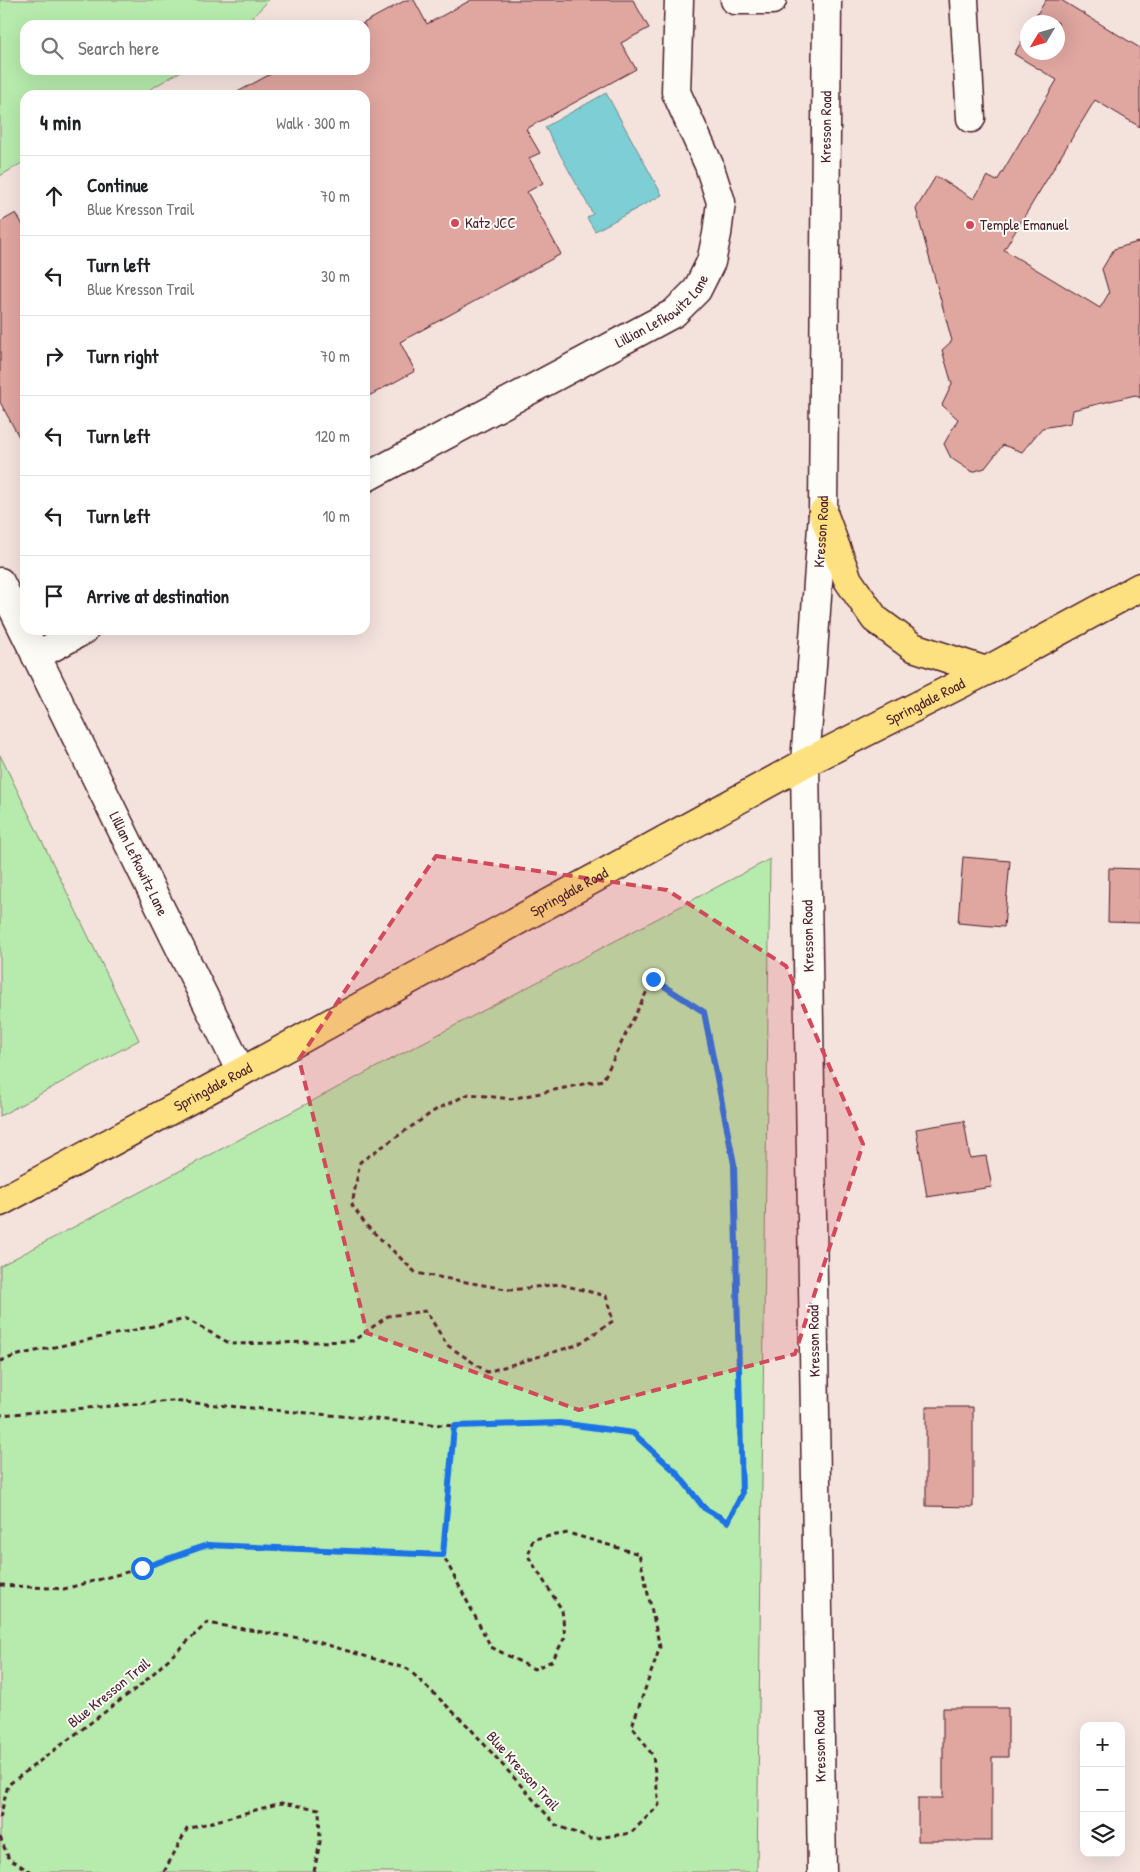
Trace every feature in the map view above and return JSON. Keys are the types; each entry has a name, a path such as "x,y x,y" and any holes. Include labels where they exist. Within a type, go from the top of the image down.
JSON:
{"main road":[{"path":"823,513 848,580 875,619 912,647 986,671"},
{"name":"Springdale Road","path":"0,1202 241,1072 805,762 986,671 1140,587"}],"street":[{"name":"Lillian Lefkowitz Lane","path":"370,475 674,313 697,290 711,262 721,202 709,165 676,92 678,0"},
{"path":"735,0 772,0"},
{"name":"Kresson Road","path":"822,1872 805,762 823,513 828,0"},
{"path":"964,0 971,118"},
{"name":"Lillian Lefkowitz Lane","path":"0,582 20,623"},
{"name":"Lillian Lefkowitz Lane","path":"26,635 241,1072"},
{"path":"36,656 75,635"}],"path":[{"path":"0,1361 22,1354 186,1319 231,1344 353,1341 388,1316 426,1311 447,1345 487,1372 577,1345 614,1321 606,1296 558,1284 510,1290 416,1273 366,1225 352,1205 360,1162 437,1109 469,1094 511,1099 603,1080 653,979 704,1012 734,1164 742,1494 728,1522 704,1508 677,1473 633,1433 560,1423 454,1426 172,1401 0,1415"},
{"path":"0,1585 64,1589 142,1568 207,1545 443,1555 454,1426"},
{"name":"Blue Kresson Trail","path":"0,1818 8,1785 142,1684 206,1623 311,1640 408,1669 468,1726 556,1825 590,1839 631,1833 659,1805 654,1756 632,1726 660,1647 638,1554 568,1533 533,1540 528,1556 562,1610 566,1636 552,1660 534,1670 491,1647 443,1555"},
{"path":"164,1872 187,1829 281,1803 319,1810 320,1842 314,1872"},
{"path":"0,1837 8,1860 31,1872"}],"highlighted area":[{"path":"436,856 667,890 786,966 863,1144 795,1354 579,1410 367,1333 299,1059"}],"green space":[{"path":"0,0 269,0 250,20 20,20 20,75 174,75 149,90 20,90 20,164 0,176"},
{"path":"0,755 139,1040 0,1116"},
{"path":"770,859 757,1872 0,1872 0,1266"}],"water":[{"path":"606,93 662,195 595,231 587,218 593,214 545,127"}],"building":[{"name":"Katz JCC","path":"406,0 414,0 427,24 471,0 633,0 649,28 621,43 636,69 526,129 540,153 529,158 543,183 527,192 561,254 400,342 415,371 370,395 370,90 241,90 269,75 370,75 369,20"},
{"name":"Temple Emanuel","path":"1046,0 1061,0 1140,48 1140,127 1095,100 1004,250 1100,308 1109,293 1102,269 1114,249 1140,243 1140,398 1135,395 1073,410 1071,423 1042,428 1022,452 1003,445 985,468 972,472 951,458 944,444 958,419 942,405 952,384 942,350 952,341 916,209 936,176 974,199 987,176 997,181 1057,80 1024,60 1065,60 1065,15 1036,15"},
{"name":"Temple Emanuel","path":"1020,44 1020,58 1014,54"},
{"path":"16,213 20,220 20,439 0,402 0,222"},
{"path":"963,857 1010,861 1004,927 958,923"},
{"path":"1109,868 1140,869 1140,923 1108,922"},
{"path":"964,1121 970,1158 986,1156 992,1187 927,1197 916,1129"},
{"path":"926,1407 973,1407 973,1507 926,1506"},
{"path":"943,1708 1008,1708 1008,1757 992,1757 992,1841 918,1841 918,1798 943,1798"}],"place":[{"name":"Katz JCC","path":"455,223"},
{"name":"Temple Emanuel","path":"970,225"}],"route":[{"path":"142,1568 207,1545 443,1555 454,1426 560,1423 633,1433 677,1473 704,1508 728,1522 742,1494 734,1164 704,1012 653,979"}]}
